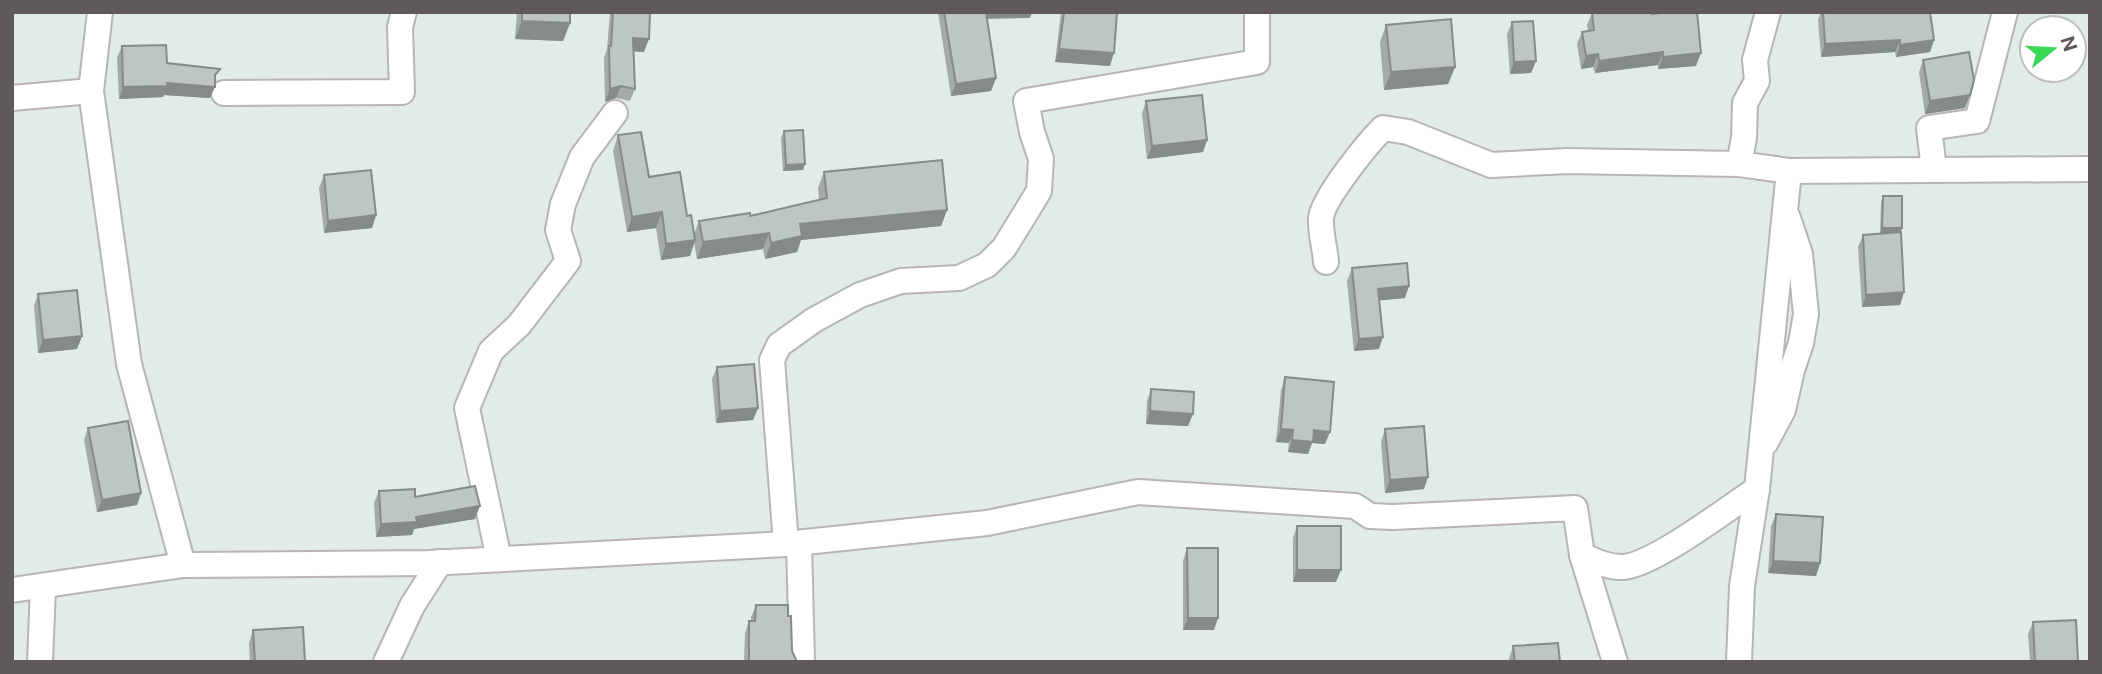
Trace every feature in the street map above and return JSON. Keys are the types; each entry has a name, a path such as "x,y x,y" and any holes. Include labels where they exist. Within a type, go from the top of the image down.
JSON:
{"street":[{"path":"100,12 91,92 129,363 183,565"},
{"path":"224,93 402,92 400,27 404,12"},
{"path":"802,662 793,543 772,360 779,345 814,320 860,295 901,281 960,278 988,265 1004,248 1039,191 1041,159 1026,101 1256,62 1257,12"},
{"path":"1738,164 1744,138 1745,103 1757,81 1755,60 1768,12"},
{"path":"1934,170 1929,128 1977,121 2005,12"},
{"path":"12,98 91,92"},
{"path":"499,559 467,408 491,351 519,324 568,261 558,230 563,204 582,157 615,113"},
{"path":"1326,262 1321,216 1366,145 1383,128 1408,132 1492,165 1567,162 1738,164 1789,172 2090,169"},
{"path":"1739,662 1742,586 1757,489 1789,172"},
{"path":"1582,555 1604,564 1623,567 1643,561 1757,489"},
{"path":"12,590 183,565 440,562 793,543 987,523 1139,492 1354,506 1370,516 1393,517 1576,508 1582,555 1615,662"},
{"path":"386,662 412,606 440,562"},
{"path":"40,662 43,587"}],"building":[{"path":"522,12 570,12 570,23 522,21"},
{"path":"613,12 650,12 649,39 633,38 635,89 621,86 610,89 609,46"},
{"path":"944,12 986,12 996,78 956,84"},
{"path":"1064,12 1117,12 1114,53 1059,49"},
{"path":"1697,12 1701,53 1663,57 1663,52 1599,61 1598,54 1586,56 1582,32 1594,30 1592,13"},
{"path":"1823,12 1930,12 1934,40 1900,45 1900,40 1825,44"},
{"path":"1451,19 1455,67 1391,72 1386,25"},
{"path":"1533,21 1536,61 1514,62 1512,22"},
{"path":"166,45 167,63 220,69 215,75 215,87 167,83 168,86 123,87 122,46"},
{"path":"1969,52 1974,80 1970,95 1930,101 1923,60"},
{"path":"1202,95 1207,140 1152,146 1146,101"},
{"path":"803,130 805,164 786,165 784,131"},
{"path":"641,132 649,177 680,172 687,216 691,215 695,240 666,244 662,212 632,217 618,135"},
{"path":"942,160 947,210 800,224 802,236 771,243 769,233 703,242 699,221 750,213 750,216 827,198 824,172"},
{"path":"371,170 376,215 328,221 324,175"},
{"path":"1883,196 1902,196 1902,228 1882,228"},
{"path":"1901,232 1904,292 1866,295 1863,235"},
{"path":"1407,263 1409,286 1378,289 1383,337 1359,339 1352,268"},
{"path":"77,290 82,336 43,340 38,294"},
{"path":"754,364 758,408 720,411 717,367"},
{"path":"1285,377 1334,382 1330,432 1314,430 1313,442 1292,440 1293,430 1281,429"},
{"path":"1151,389 1194,392 1193,414 1150,411"},
{"path":"128,421 141,493 102,500 88,428"},
{"path":"1424,426 1428,477 1390,480 1385,429"},
{"path":"475,486 480,506 416,517 417,522 381,524 379,491 415,489 415,497"},
{"path":"1776,514 1823,517 1820,563 1773,561"},
{"path":"1297,526 1341,526 1341,570 1297,570"},
{"path":"1187,548 1218,548 1218,618 1188,618"},
{"path":"756,605 788,605 792,651 797,662 749,662 749,621 755,621"},
{"path":"2076,620 2078,662 2035,662 2033,622"},
{"path":"303,627 305,662 255,662 253,630"},
{"path":"1558,643 1560,662 1515,662 1513,646"}]}
